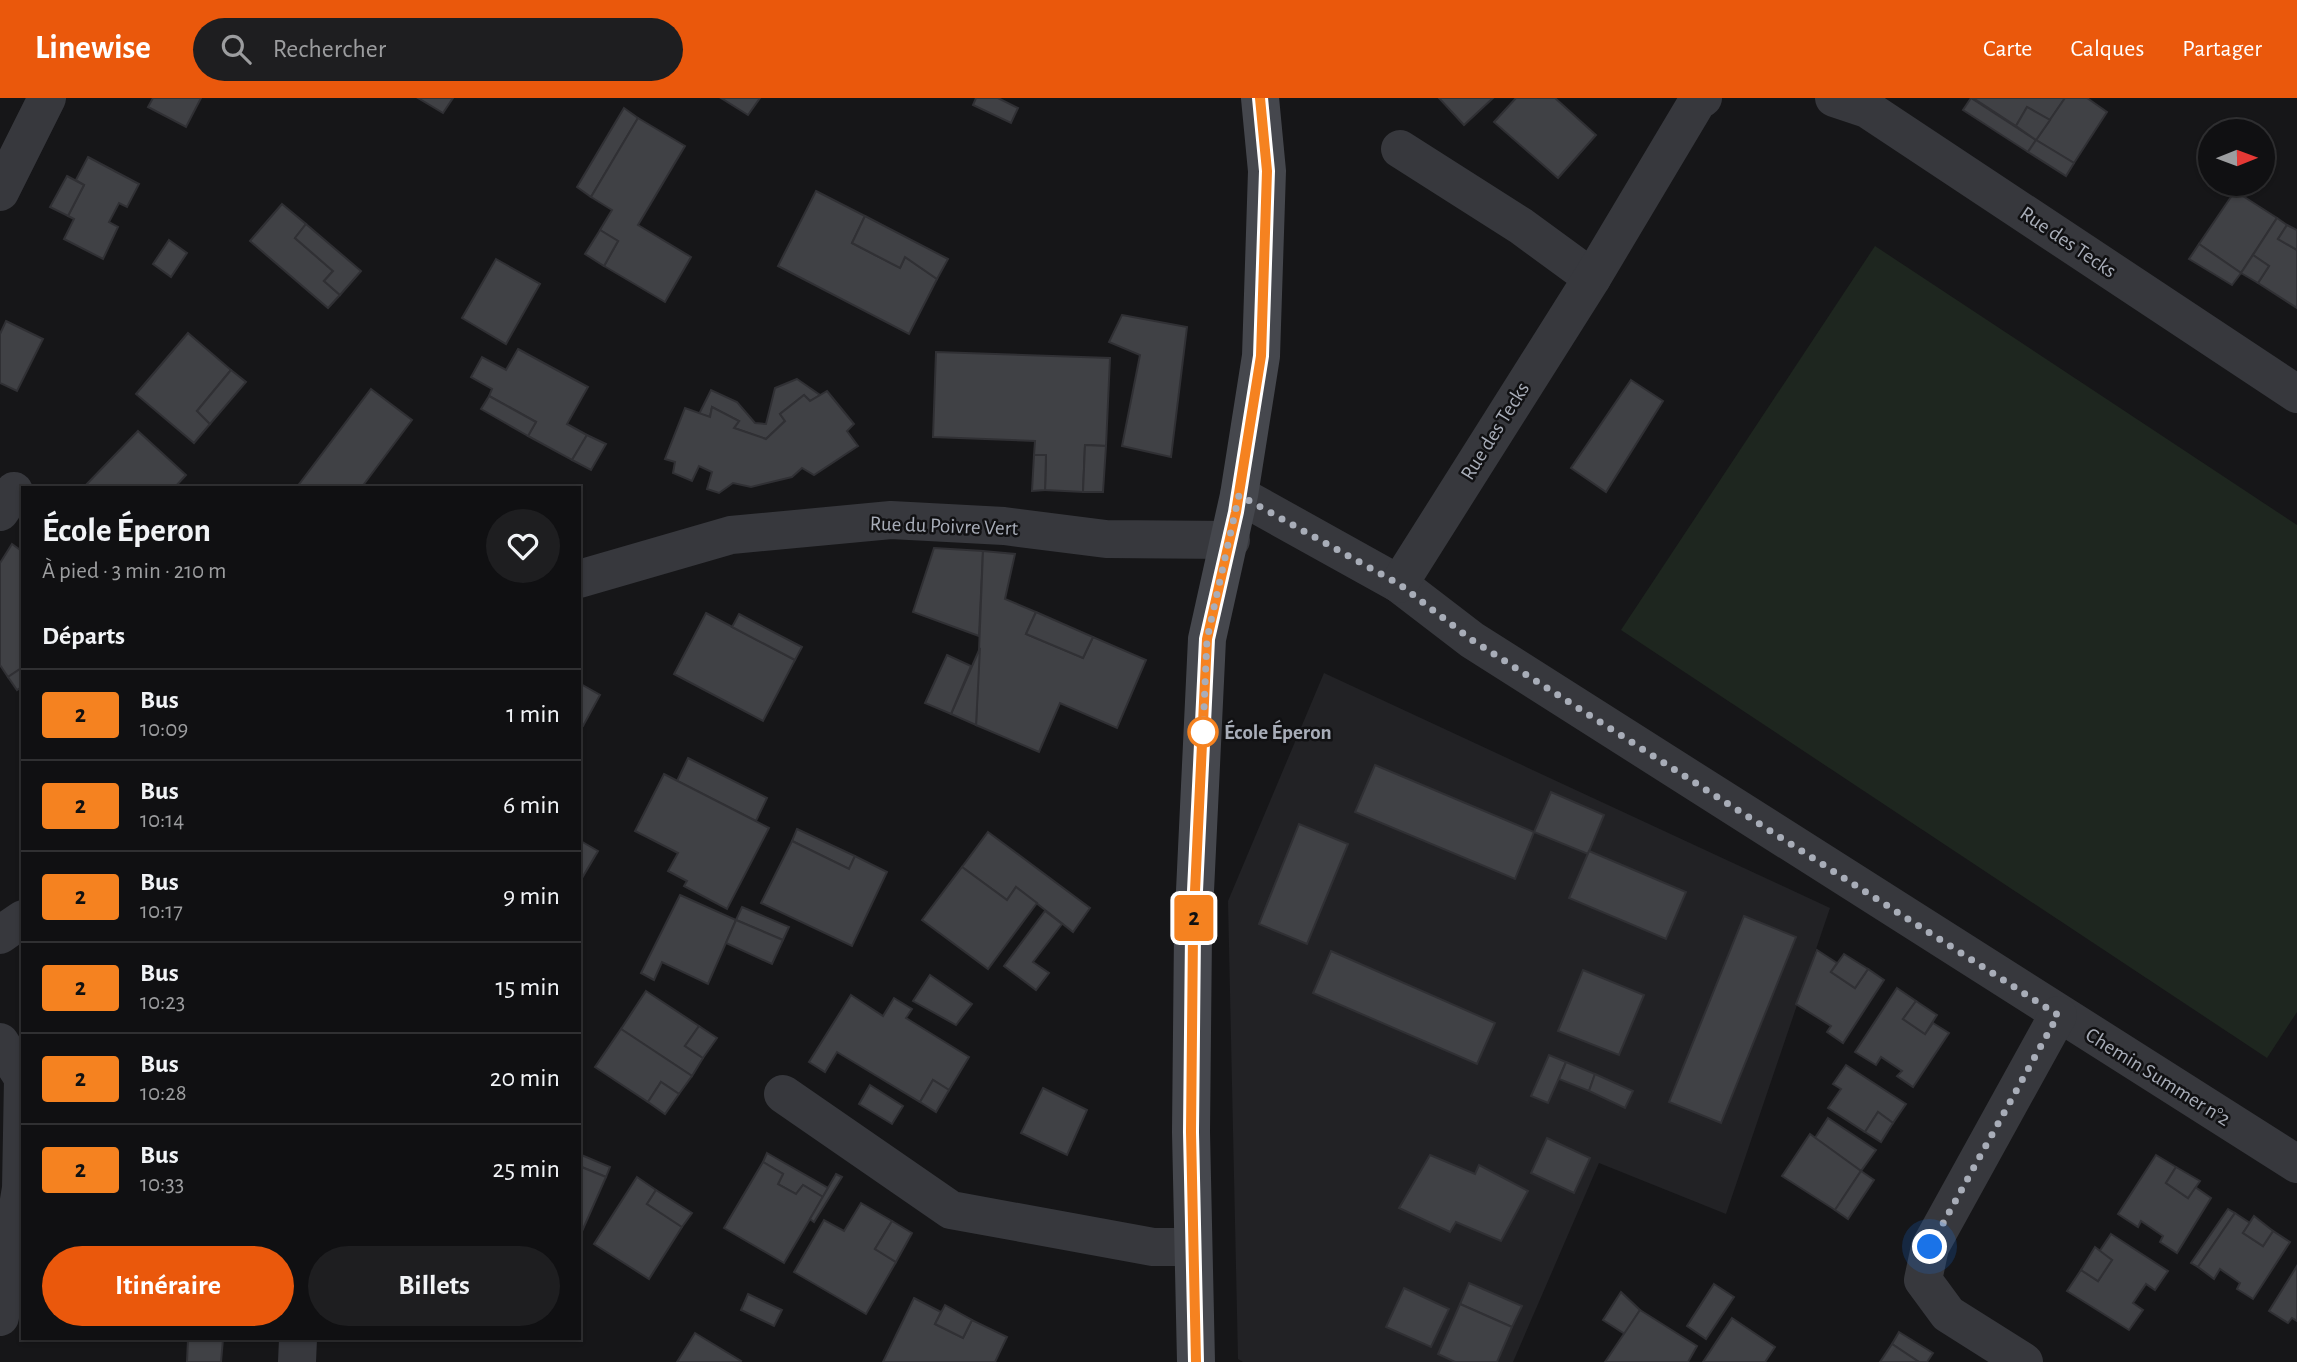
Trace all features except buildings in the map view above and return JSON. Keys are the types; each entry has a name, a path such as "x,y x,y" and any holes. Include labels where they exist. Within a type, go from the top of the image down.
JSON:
{"main road":[{"path":"1196,1362 1192,1247 1193,933 1207,639 1231,540 1261,356 1267,171 1260,98"}],"street":[{"path":"0,192 47,98"},
{"name":"Rue des Tecks","path":"1834,98 1867,109 2297,394"},
{"name":"Rue des Tecks","path":"1399,584 1705,99"},
{"path":"1400,149 1521,226 1592,278"},
{"name":"Chemin Summer n°2","path":"1239,495 1399,584 1472,640 2058,1015 2292,1152"},
{"name":"Rue du Poivre Vert","path":"581,578 731,536 891,520 1004,526 1106,539 1231,540"},
{"path":"0,935 21,920"},
{"path":"2024,1362 1948,1314 1923,1280 1930,1247 2058,1015"},
{"path":"0,1042 21,1075"},
{"path":"783,1094 951,1210 1153,1248 1192,1247"},
{"path":"0,1317 21,1188"},
{"path":"297,1362 298,1340"}],"shaded area":[{"path":"1875,246 2297,525 2297,1012 2267,1058 1621,630"},
{"path":"1324,673 1830,908 1726,1214 1599,1163 1513,1362 1243,1362 1238,1359 1228,901"}],"bus line":[{"name":"2","path":"1196,1362 1191,1132 1193,933 1207,639 1231,540 1261,356 1267,171 1260,98"}],"place":[{"name":"École Éperon","path":"1203,732"}],"route":[{"path":"1203,732 1207,639 1239,495 1399,584 1472,640 2058,1015 1930,1247"}]}
